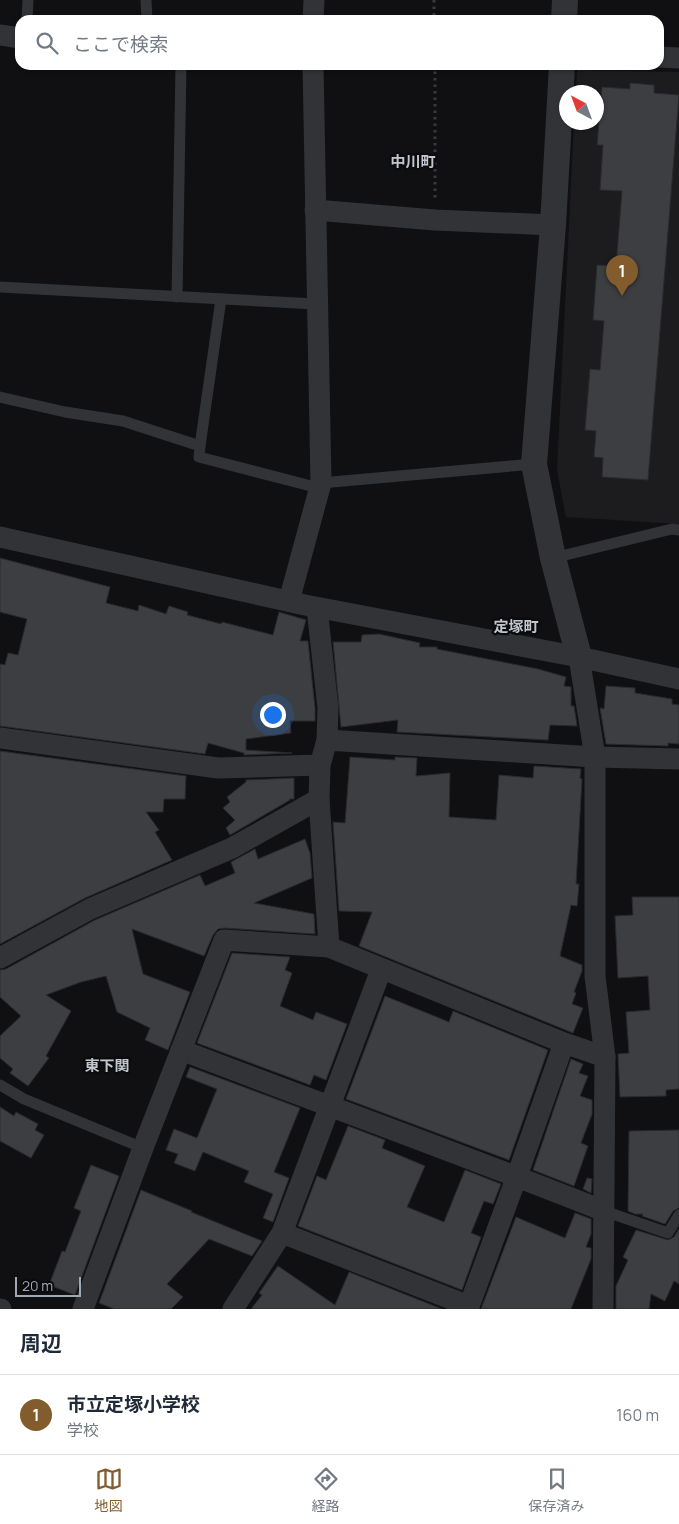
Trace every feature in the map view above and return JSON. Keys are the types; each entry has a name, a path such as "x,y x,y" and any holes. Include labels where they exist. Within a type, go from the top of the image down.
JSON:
{"street":[{"path":"313,15 314,0"},
{"path":"564,15 565,0"},
{"path":"0,35 15,37"},
{"path":"664,56 679,58"},
{"path":"290,601 321,483 316,304 313,70"},
{"path":"562,70 553,226 534,464 553,558 579,658 595,756 595,976 605,1057 603,1309"},
{"path":"315,210 435,220 553,226"},
{"path":"0,537 317,608 679,679"},
{"path":"317,608 328,708 327,740 320,765 319,799 329,947"},
{"path":"0,738 218,768 320,765"},
{"path":"327,740 595,756 679,759"},
{"path":"0,958 90,909 232,848 319,799"},
{"path":"84,1309 143,1148 224,940 329,947 381,970 564,1043 605,1057"},
{"path":"233,1309 282,1233 381,970"},
{"path":"282,1233 468,1308 564,1043"},
{"path":"182,1050 330,1108 517,1176 604,1211"}],"lane":[{"path":"27,15 28,0"},
{"path":"146,0 148,15"},
{"path":"177,297 182,70"},
{"path":"0,288 316,304"},
{"path":"221,300 199,456 311,486 321,483 534,464"},
{"path":"0,397 65,412 123,421 200,446"},
{"path":"553,558 672,529 679,530"},
{"path":"0,1085 24,1099 143,1148"},
{"path":"604,1211 668,1233 679,1215"}],"path":[{"path":"434,0 434,15"},
{"path":"435,70 435,220"}],"shaded area":[{"path":"577,70 679,72 679,524 566,517 557,470 574,130 604,130 604,85 576,85"}],"building":[{"path":"630,83 654,85 654,93 679,95 648,480 602,477 603,458 594,457 596,431 585,430 590,369 600,370 604,321 593,320 597,265 616,266 622,191 600,190 603,145 597,145 598,130 604,130 604,87 630,89"},
{"path":"0,558 110,587 106,603 138,611 139,605 166,614 169,606 188,612 187,615 273,635 279,612 306,620 300,641 308,641 315,721 290,721 291,733 246,739 246,750 292,753 244,755 244,753 208,743 205,754 0,726 0,664 5,665 8,653 18,655 27,619 0,612"},
{"path":"379,634 420,643 419,647 437,647 437,649 538,669 566,677 564,686 571,687 571,706 574,706 577,726 550,725 548,740 397,732 398,720 341,727 333,642 361,642 362,635"},
{"path":"606,686 635,688 635,693 672,699 672,704 679,705 679,744 668,743 668,746 606,744 600,708 604,709"},
{"path":"0,751 186,776 185,799 164,799 163,812 146,812 159,830 155,832 172,860 85,898 0,944"},
{"path":"350,757 395,760 395,757 417,758 416,776 450,773 449,817 496,820 499,775 533,778 534,766 581,769 576,884 579,884 577,906 571,905 560,956 582,965 572,1004 583,1008 573,1033 359,946 372,912 339,911 333,822 345,823"},
{"path":"294,778 294,799 289,799 230,835 226,828 235,820 223,808 230,802 227,797 246,780"},
{"path":"305,839 310,853 312,878 254,903 314,914 315,934 218,929 213,935 204,956 132,929 143,974 190,992 168,1050 145,1040 150,1028 117,1012 106,976 81,982 46,995 71,1011 46,1056 49,1058 28,1086 10,1073 13,1069 0,1058 0,1036 21,1016 0,997 0,970 6,969 95,920 200,875 205,886 235,873 231,862 255,849 258,859"},
{"path":"632,897 679,897 679,1089 666,1090 666,1096 620,1097 618,1054 629,1053 626,1012 650,1010 648,976 618,978 615,916 633,915"},
{"path":"232,953 290,957 285,970 292,973 280,1006 313,1020 316,1012 347,1024 326,1080 314,1075 310,1085 197,1043"},
{"path":"385,996 449,1022 453,1011 548,1050 509,1160 346,1099"},
{"path":"571,1059 583,1064 579,1073 588,1076 580,1096 592,1100 592,1114 581,1143 588,1146 574,1186 533,1170"},
{"path":"190,1067 300,1108 274,1172 289,1178 273,1222 263,1218 273,1194 244,1182 249,1171 203,1152 195,1171 174,1163 178,1154 166,1150 174,1129 197,1138 217,1089 186,1077"},
{"path":"0,1107 14,1116 16,1112 38,1124 35,1130 44,1135 31,1158 0,1141"},
{"path":"348,1126 385,1140 382,1148 425,1166 407,1207 444,1222 465,1170 501,1184 493,1204 484,1201 471,1233 481,1237 462,1290 298,1226 317,1176 326,1180"},
{"path":"679,1130 679,1208 673,1211 665,1224 642,1216 643,1214 635,1214 628,1211 629,1131"},
{"path":"91,1165 119,1176 75,1295 49,1285 62,1251 65,1252 81,1211 74,1208"},
{"path":"587,1178 592,1179 591,1193 583,1189"},
{"path":"141,1190 262,1241 252,1256 209,1239 167,1284 183,1297 171,1309 114,1309 99,1303"},
{"path":"575,1213 591,1219 591,1234 586,1247 591,1248 591,1259 571,1309 481,1309 516,1217 565,1238"},
{"path":"679,1229 679,1284 674,1281 665,1301 651,1294 649,1309 616,1309 616,1286 628,1260 623,1257 636,1230 668,1240 674,1237"},
{"path":"278,1266 335,1305 349,1272 442,1309 251,1309 262,1295 259,1293"}],"place":[{"name":"市立定塚小学校","path":"622,296"}],"district":[{"name":"中川町","path":"413,161"},
{"name":"定塚町","path":"516,626"},
{"name":"東下関","path":"107,1065"}]}
